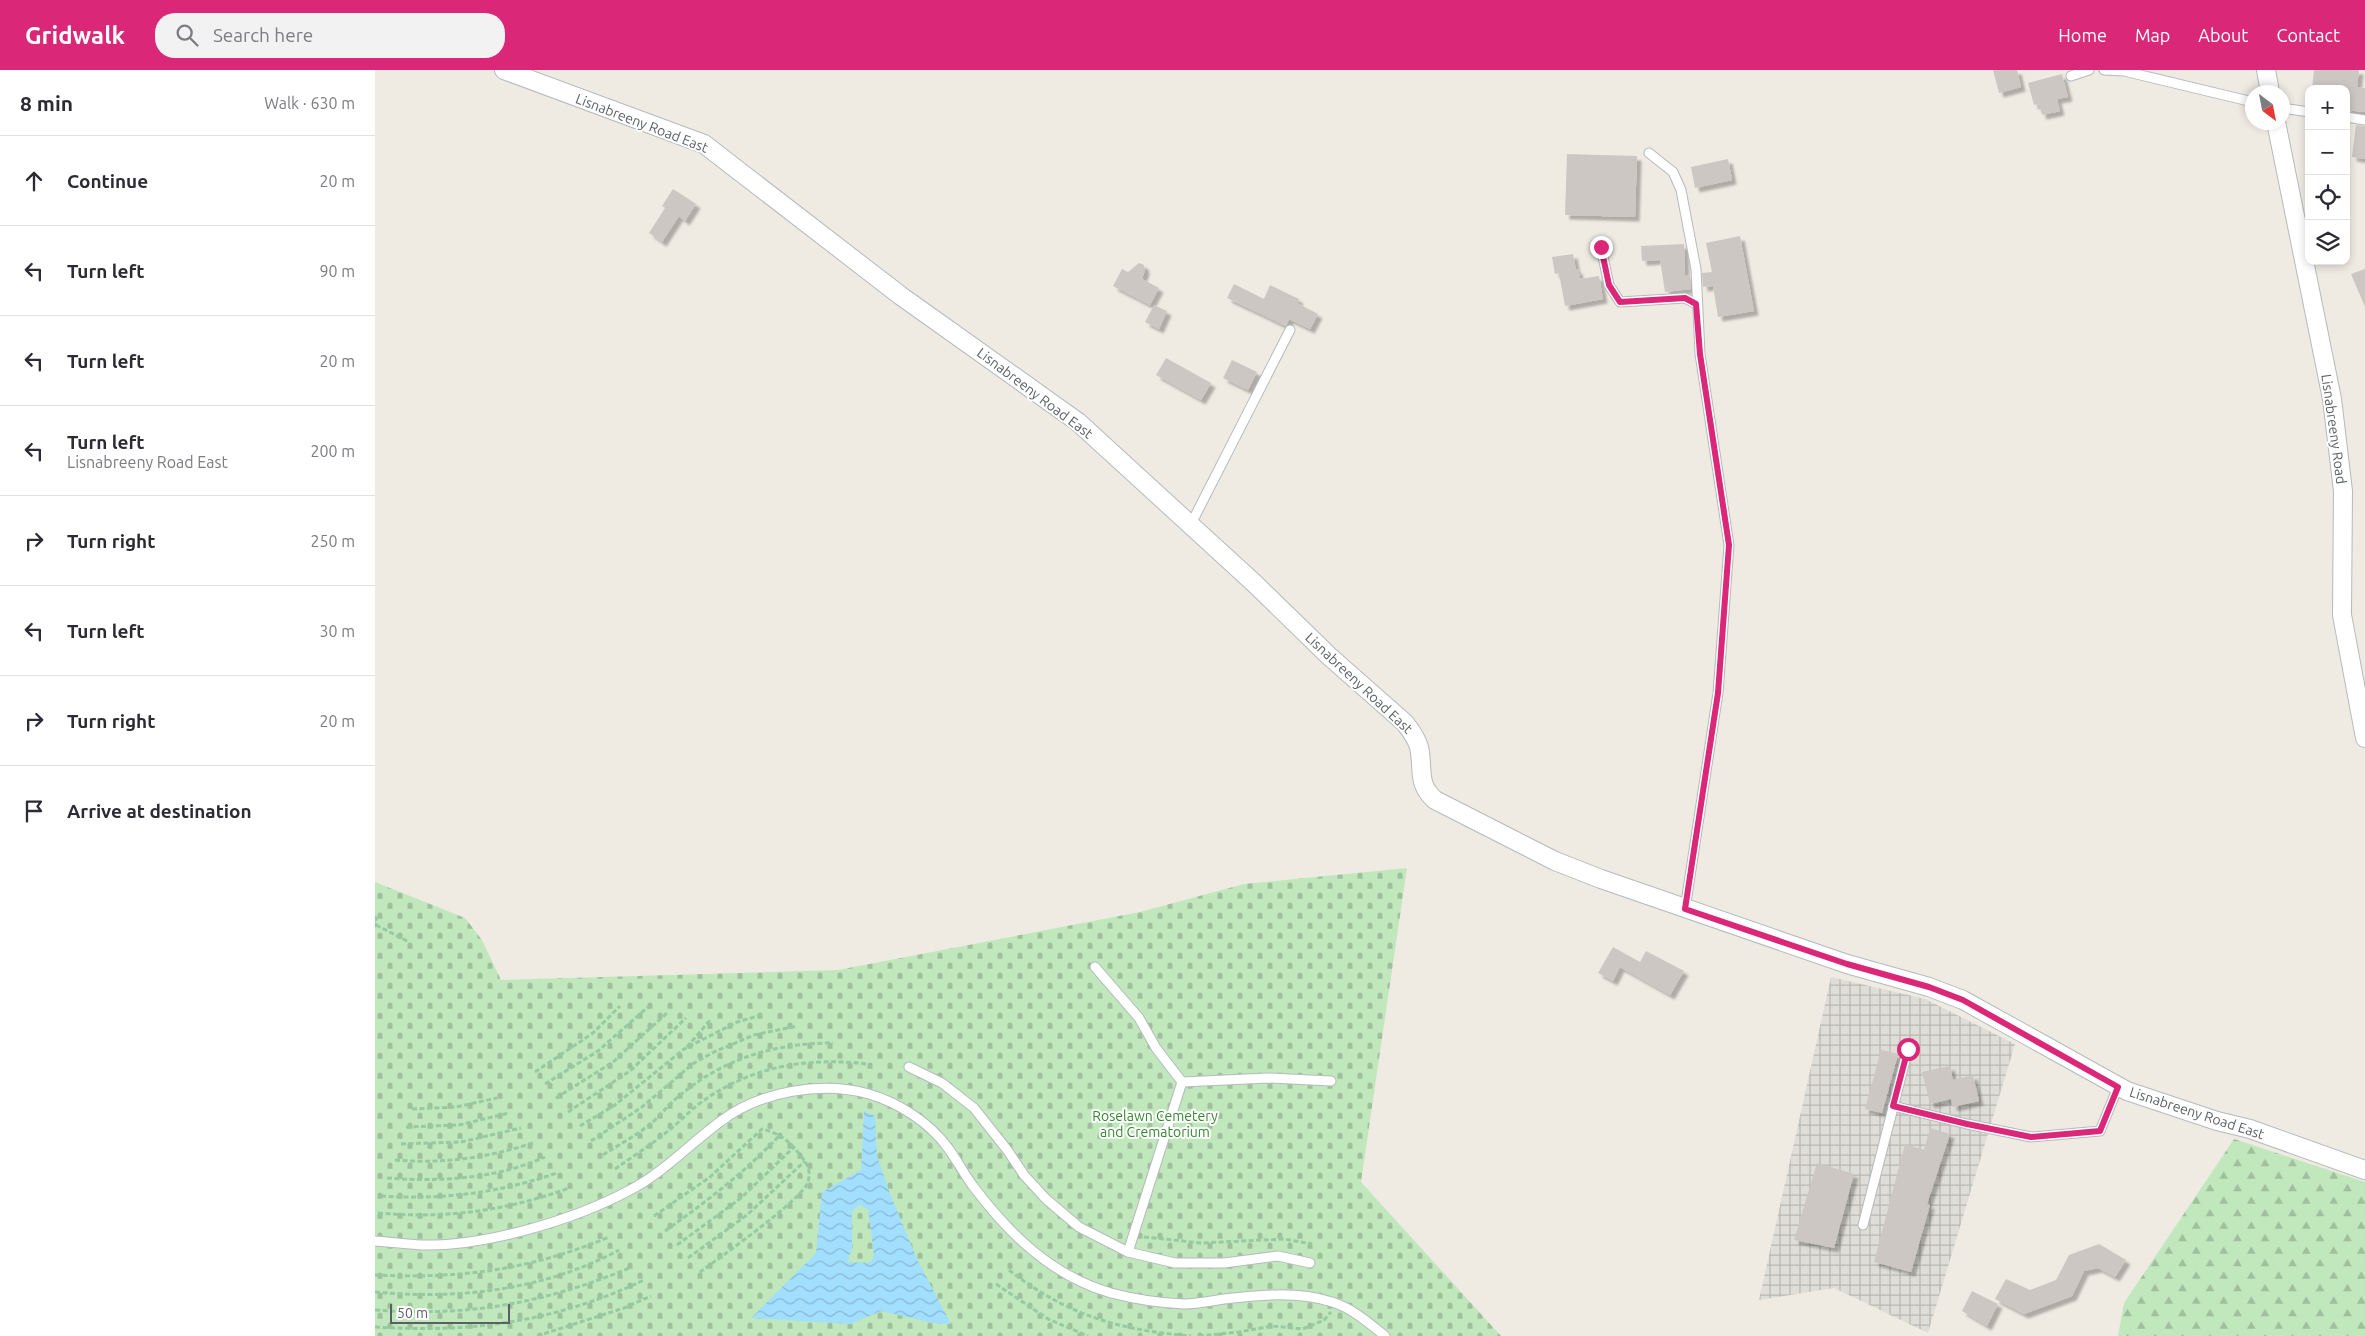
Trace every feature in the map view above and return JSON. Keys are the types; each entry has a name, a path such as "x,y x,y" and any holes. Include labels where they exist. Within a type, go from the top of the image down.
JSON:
{"street":[{"name":"Lisnabreeny Road East","path":"504,70 704,144 894,290 1078,422 1191,524 1329,656 1405,723 1414,734 1419,749 1423,784 1426,792 1435,800 1555,861 1685,909 1847,964 1929,987 1963,1000 2118,1087 2217,1122 2249,1128 2365,1170"},
{"path":"2266,70 2269,85"},
{"name":"Lisnabreeny Road","path":"2277,130 2332,399 2343,491 2342,615 2365,738"}],"lane":[{"path":"2071,76 2089,70"},
{"path":"2103,70 2125,71 2245,100"},
{"path":"2290,109 2305,111"},
{"path":"2350,118 2365,120"},
{"path":"1649,153 1673,172 1681,190 1696,269 1696,304 1700,354 1729,545 1718,693 1685,909"},
{"path":"1601,247 1609,285 1620,302 1685,298 1696,304"},
{"path":"1191,524 1290,330"},
{"path":"1095,967 1139,1018 1156,1048 1182,1082"},
{"path":"1863,1225 1908,1049"},
{"path":"909,1066 941,1083 973,1108 1009,1151 1023,1175 1046,1199 1079,1227 1128,1252 1175,1263 1224,1263 1278,1256 1310,1263"},
{"path":"1182,1082 1267,1078 1331,1081"},
{"path":"1128,1252 1182,1082"},
{"path":"1893,1106 2031,1137 2070,1134 2100,1131 2118,1087"},
{"path":"375,1241 432,1244 484,1239 541,1225 587,1210 631,1190 684,1152 723,1119 756,1102 775,1095 808,1089 841,1089 869,1094 899,1106 927,1125 947,1146 972,1184 1018,1239 1049,1264 1083,1283 1111,1293 1153,1302 1187,1304 1271,1294 1306,1296 1338,1304 1363,1318 1385,1336"}],"path":[{"path":"375,916 376,926 409,942"},
{"path":"535,1072 593,1034 620,1006"},
{"path":"545,1084 599,1051 648,1007"},
{"path":"556,1098 613,1062 667,1014"},
{"path":"684,1049 737,1022 762,1015"},
{"path":"568,1112 630,1071 686,1018"},
{"path":"579,1126 615,1105 684,1049 711,1019"},
{"path":"591,1141 641,1107 694,1063 714,1052 754,1036 797,1026"},
{"path":"603,1156 653,1121 677,1097 699,1080 735,1061 754,1054 793,1045 833,1043"},
{"path":"412,1109 456,1108 497,1098"},
{"path":"406,1127 459,1125 509,1113"},
{"path":"401,1144 461,1142 521,1128"},
{"path":"653,1216 710,1177 762,1129 779,1136 794,1147 810,1171 807,1184 767,1222 700,1272"},
{"path":"665,1231 715,1195 753,1163 779,1136"},
{"path":"395,1160 419,1162 467,1160 497,1154 533,1143"},
{"path":"677,1245 741,1198 794,1147"},
{"path":"387,1178 441,1179 497,1173 526,1166 545,1157"},
{"path":"688,1258 747,1215 805,1161"},
{"path":"381,1196 412,1198 474,1194 502,1189 557,1173"},
{"path":"378,1212 427,1216 475,1212 523,1203 569,1188"},
{"path":"1134,1235 1202,1243 1284,1239 1313,1244"},
{"path":"375,1275 423,1277 495,1271 536,1263 572,1253 609,1237"},
{"path":"375,1292 421,1294 473,1293 559,1276 619,1250"},
{"path":"375,1310 439,1313 482,1309 536,1300 590,1284 633,1267"},
{"path":"1009,1270 1051,1300 1096,1320 1144,1332 1191,1336"},
{"path":"375,1327 449,1330 502,1325 551,1314 590,1302 644,1280"},
{"path":"996,1284 1048,1319 1088,1336"},
{"path":"537,1336 624,1308 651,1296"},
{"path":"1199,1336 1272,1326 1303,1329 1324,1320 1338,1304"}],"shaded area":[{"path":"1831,977 1925,999 2015,1044 1928,1333 1834,1288 1759,1300"}],"green space":[{"name":"Roselawn Cemetery and Crematorium","path":"1407,868 1361,1182 1501,1336 375,1336 375,882 465,918 482,940 501,980 838,970 1140,912 1244,884"},
{"path":"2234,1139 2365,1182 2365,1336 2118,1336 2124,1303"}],"water":[{"path":"864,1111 875,1116 877,1156 889,1191 917,1259 951,1324 933,1323 881,1311 851,1324 751,1318 816,1253 822,1192 861,1170","holes":["859,1205 868,1209 874,1255 870,1263 847,1262 852,1249 852,1212"]}],"building":[{"path":"1993,70 2017,70 2021,87 1999,93"},
{"path":"2314,70 2359,70 2357,87 2365,88 2365,112 2350,110 2350,85 2312,85"},
{"path":"2062,74 2068,97 2057,99 2060,111 2042,115 2039,104 2034,105 2028,83"},
{"path":"2356,125 2365,126 2365,159 2352,157"},
{"path":"1567,154 1637,156 1635,217 1565,215"},
{"path":"1728,159 1732,180 1695,188 1691,167"},
{"path":"673,189 696,204 685,221 679,216 662,242 649,233 665,208 662,206"},
{"path":"1740,236 1754,311 1718,317 1713,286 1703,287 1702,273 1712,272 1706,243"},
{"path":"1684,244 1685,276 1690,275 1691,289 1665,292 1660,260 1642,261 1641,246"},
{"path":"1573,254 1580,279 1599,276 1603,299 1565,306 1559,273 1555,274 1552,257"},
{"path":"1139,263 1144,265 1145,270 1142,279 1159,288 1150,305 1113,286 1122,269 1128,272"},
{"path":"2365,269 2365,307 2351,274"},
{"path":"1234,284 1264,299 1270,285 1299,299 1297,303 1318,314 1310,329 1289,319 1286,326 1227,298"},
{"path":"1154,305 1167,311 1159,329 1145,322"},
{"path":"1166,358 1211,383 1201,400 1156,375"},
{"path":"1232,360 1257,372 1248,390 1223,378"},
{"path":"1613,947 1640,962 1646,951 1684,971 1670,995 1620,967 1613,981 1598,973"},
{"path":"1881,1050 1898,1054 1882,1113 1865,1109"},
{"path":"1950,1066 1953,1080 1973,1075 1979,1101 1953,1107 1951,1099 1930,1104 1922,1072"},
{"path":"1930,1128 1950,1134 1927,1204 1930,1205 1911,1272 1874,1262 1905,1144 1924,1150"},
{"path":"1817,1163 1854,1174 1834,1248 1794,1240"},
{"path":"2099,1244 2126,1260 2115,1277 2098,1268 2084,1271 2072,1296 2024,1314 1995,1299 2006,1279 2030,1290 2056,1280 2069,1255"},
{"path":"1972,1291 1998,1304 1987,1326 1962,1311"}],"route":[{"path":"1601,247 1609,285 1615,298 1620,302 1685,298 1696,304 1700,354 1729,545 1718,693 1685,909 1767,935 1847,964 1929,987 1963,1000 1996,1016 2062,1057 2118,1087 2100,1131 2031,1137 1893,1106 1908,1049"}]}
